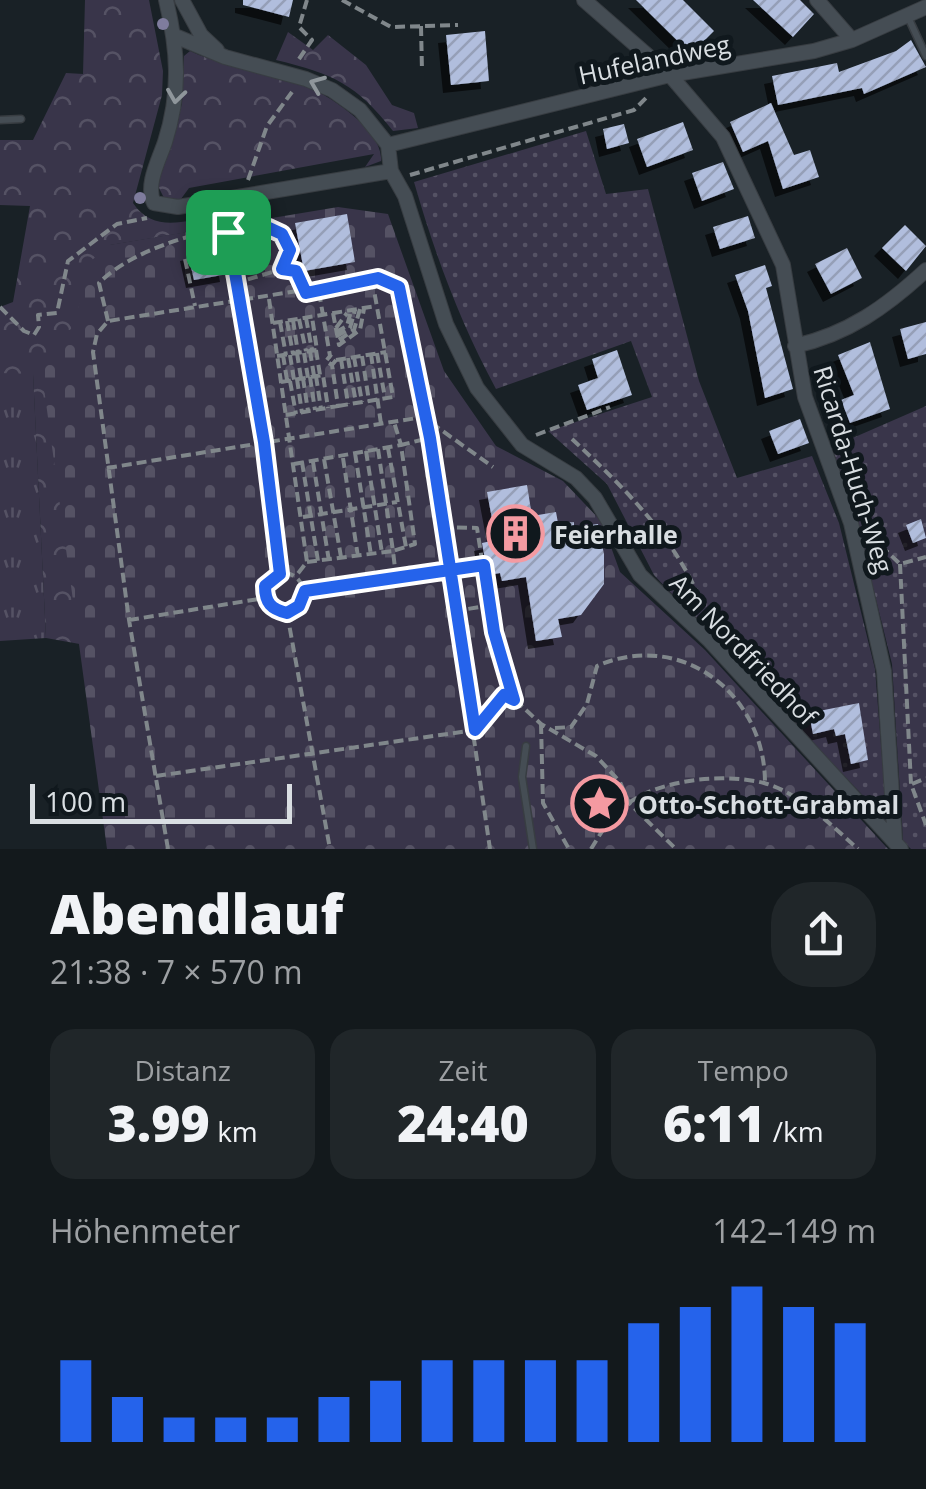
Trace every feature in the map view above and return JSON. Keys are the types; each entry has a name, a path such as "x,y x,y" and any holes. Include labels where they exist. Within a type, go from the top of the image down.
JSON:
{"street":[{"path":"166,0 175,36 177,97 151,196 154,204 165,208 222,200 391,170 388,146 344,97 306,79 225,57 175,36"},
{"path":"182,0 201,35 225,57"},
{"name":"Ricarda-Huch-Weg","path":"584,0 670,76 724,137 783,265 805,397 851,523 884,671 898,846"},
{"path":"816,0 852,40"},
{"name":"Hufelandweg","path":"388,146 670,76 814,51 852,40 926,7"},
{"name":"Am Nordfriedhof","path":"391,170 406,196 446,324 477,388 522,445 576,478 608,517 640,574 710,641 898,846"},
{"path":"795,346 828,338 860,323 926,270"}],"lane":[{"path":"907,16 926,56"},
{"path":"0,120 21,119"},
{"path":"526,746 522,777 533,849"}],"path":[{"path":"246,196 250,164 266,126 284,100 306,79 299,58 312,40 299,27 307,0"},
{"path":"342,0 390,26 458,25"},
{"path":"421,26 422,72"},
{"path":"428,170 634,110 670,76"},
{"path":"222,200 264,442 280,574"},
{"path":"0,308 24,332 34,335 40,326 38,316 57,314 68,260 117,224 150,217"},
{"path":"108,322 100,283 115,266 172,241 269,228 282,234 290,250 282,269"},
{"path":"186,258 195,306"},
{"path":"236,283 282,269 296,271 306,293"},
{"path":"286,416 393,397 372,279"},
{"path":"168,849 128,620 107,468 93,352 97,334 108,322 195,306 319,291 372,279 399,287 430,438 490,849"},
{"path":"319,291 330,356 326,362 386,352"},
{"path":"268,298 273,324 298,353 302,378 328,408"},
{"path":"273,324 378,306"},
{"path":"337,332 353,310"},
{"path":"337,332 350,328 353,310"},
{"path":"334,314 338,344 344,343 356,336 363,324 353,310"},
{"path":"296,319 302,412"},
{"path":"296,319 302,412"},
{"path":"296,319 302,378 318,410"},
{"path":"356,336 361,342"},
{"path":"374,354 381,424"},
{"path":"362,356 362,402"},
{"path":"342,360 362,402"},
{"path":"342,360 348,404"},
{"path":"338,406 342,360"},
{"path":"296,578 306,562 286,416 302,378"},
{"path":"522,445 545,428 610,407"},
{"path":"107,468 423,417 493,467"},
{"path":"306,562 358,557 416,544 394,422"},
{"path":"294,464 430,438"},
{"path":"572,439 635,498 685,565 700,599 670,587"},
{"path":"388,448 406,547"},
{"path":"378,449 396,577"},
{"path":"366,451 382,553"},
{"path":"356,453 371,554"},
{"path":"343,455 358,557"},
{"path":"324,458 342,559"},
{"path":"312,460 330,561"},
{"path":"302,462 319,562"},
{"path":"302,517 397,502"},
{"path":"442,527 477,528 503,672 514,700"},
{"path":"867,532 900,564 911,784 926,826"},
{"path":"900,564 926,557"},
{"path":"305,591 484,565"},
{"path":"288,572 305,591 299,606 287,613 274,610 265,598 265,586 288,572"},
{"path":"128,620 265,598"},
{"path":"455,611 480,607 488,598"},
{"path":"287,613 330,849"},
{"path":"156,776 475,730 504,695 541,724 571,727 587,704 597,666 639,653 668,658 740,698 763,746 765,783"},
{"path":"541,724 543,803 569,849"},
{"path":"555,728 609,768 629,802 676,849"},
{"path":"911,784 926,778"},
{"path":"591,849 609,820 629,802 652,791 702,780 765,783 797,799 858,849"}],"green space":[{"path":"85,0 149,0 163,71 162,95 133,203 160,222 215,216 219,227 110,245 119,651 46,638 33,374 0,373 0,307 13,302 30,206 0,205 0,140 33,140 66,73 83,74"},
{"path":"288,32 313,50 328,35 366,65 392,105 414,113 418,128 393,131 367,102 342,83 314,70 276,60"},
{"path":"190,51 322,94 367,129 380,150 381,161 365,167 374,154 189,188 178,203 165,200 157,184 182,104 184,56"},
{"path":"586,131 606,194 648,189 699,381 737,478 812,456 839,523 875,669 887,821 654,575 607,484 548,431 652,397 631,341 496,389 460,313 414,182"},
{"path":"338,207 388,214 444,371 496,446 563,481 602,522 620,572 705,650 888,849 107,849 40,359 77,323 83,268 109,245"},
{"path":"0,373 33,373 46,638 0,641"},
{"path":"926,406 926,849 911,849 903,841 892,664 857,523 832,447"}],"building":[{"path":"243,0 293,0 289,17 243,5"},
{"path":"636,0 683,0 714,31 691,54"},
{"path":"753,0 800,0 814,14 793,37"},
{"path":"485,31 489,81 451,85 446,35"},
{"path":"911,40 926,67 864,94 862,88 778,105 772,76 837,63 839,72 896,51"},
{"path":"771,103 794,155 810,150 819,177 783,189 768,141 743,152 730,122"},
{"path":"683,122 693,150 647,167 637,139"},
{"path":"624,124 629,143 607,149 603,129"},
{"path":"723,162 734,189 702,201 692,173"},
{"path":"347,214 355,262 304,271 295,223"},
{"path":"748,216 755,238 720,249 713,227"},
{"path":"905,225 926,246 906,271 882,248"},
{"path":"223,247 228,274 194,280 188,253"},
{"path":"847,248 862,278 831,294 815,264"},
{"path":"765,265 772,286 766,288 793,389 765,398 748,311 735,275"},
{"path":"926,322 926,354 908,359 900,329"},
{"path":"870,342 890,409 850,423 841,400 854,395 838,355"},
{"path":"617,350 632,395 587,410 578,385 598,378 592,359"},
{"path":"800,419 809,443 778,454 769,431"},
{"path":"527,485 532,516 556,512 558,523 574,522 574,527 598,524 604,554 604,584 581,615 558,619 562,637 536,641 526,577 502,581 500,573 488,575 482,543 496,540 487,492"},
{"path":"921,519 926,538 913,543 906,525"},
{"path":"859,703 868,760 851,764 845,734 836,736 834,729 813,734 809,713"}],"place":[{"name":"Feierhalle","path":"515,534"},
{"name":"Otto-Schott-Grabmal","path":"599,804"}],"route":[{"path":"228,232 264,442 280,574 272,576 265,586 265,598 274,610 287,613 299,606 305,591 448,569 484,565 494,632 514,700 504,695 475,730 448,569 430,438 399,287 378,278 306,293 296,271 282,269 290,250 282,234 269,228 228,232"}]}
